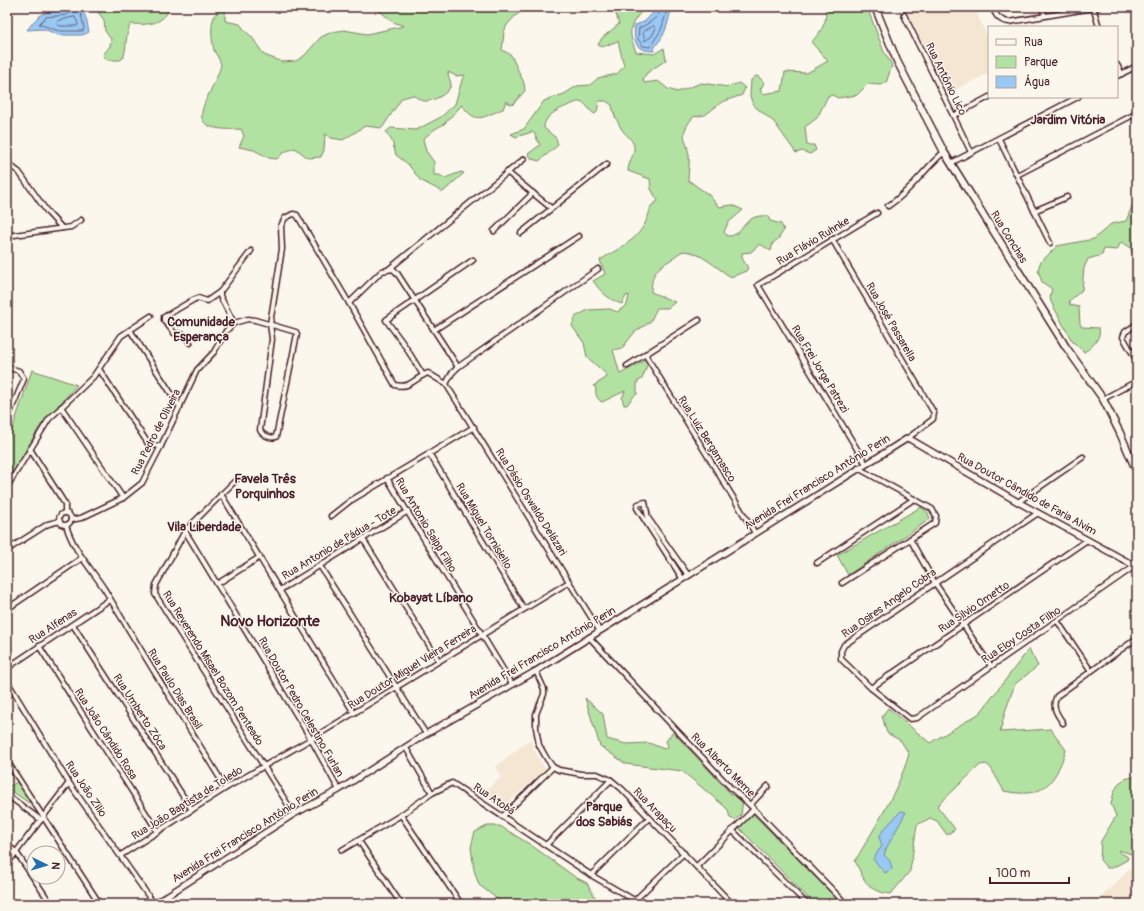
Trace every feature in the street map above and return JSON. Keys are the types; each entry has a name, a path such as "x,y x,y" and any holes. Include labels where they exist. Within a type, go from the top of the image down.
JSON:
{"main road":[{"name":"Rua Conchas","path":"875,7 897,60 944,152 1066,347 1103,399 1137,470"}],"street":[{"path":"993,7 994,12 1000,20 1004,22 1014,22 1099,7"},
{"path":"1042,7 1044,16"},
{"path":"1093,8 1099,26"},
{"name":"Rua Antônio Lico","path":"904,15 955,115 971,152"},
{"path":"1118,76 1137,66"},
{"path":"1118,67 1122,74"},
{"path":"955,115 988,98"},
{"path":"951,163 1076,98"},
{"path":"1017,176 1137,113"},
{"path":"999,139 1050,243"},
{"path":"888,206 902,197 944,152"},
{"path":"349,303 382,271 389,269 524,159"},
{"path":"7,163 19,172 48,213 62,228"},
{"path":"521,234 551,208 607,164"},
{"path":"508,172 551,208"},
{"path":"494,231 533,193"},
{"path":"1034,211 1067,197"},
{"name":"Rua Flávio Ruhnke","path":"758,285 877,213"},
{"path":"220,292 220,296 234,323 248,320 270,324 296,332 298,336 277,434 274,438 262,434 260,430 272,339 270,324 282,249 281,226 285,218 290,214 297,215 395,385 402,387 413,384 423,375 428,373 446,384 452,372 458,367 598,269"},
{"path":"7,236 71,227 81,220"},
{"path":"434,330 579,236"},
{"name":"Rua José Passarella","path":"832,239 934,413"},
{"path":"190,342 184,335 174,333 164,320 164,317 193,300 198,298 208,301 220,292 251,251"},
{"path":"423,375 405,346 386,320 473,260"},
{"path":"389,269 397,273 458,367"},
{"name":"Rua Frei Jorge Patrezi","path":"758,285 866,464"},
{"path":"7,487 49,419 99,369 121,336 151,316"},
{"path":"627,366 699,320"},
{"name":"Rua Pedro de Oliveira","path":"71,520 81,518 123,498 142,483 197,370 214,352 226,331 234,323"},
{"path":"1137,324 1125,332 1124,339 1137,361"},
{"path":"130,330 180,407"},
{"name":"Rua Luiz Bergamasco","path":"645,354 755,534"},
{"path":"7,367 19,371 24,379 7,420"},
{"path":"99,369 149,445 161,446"},
{"path":"1103,399 1137,381"},
{"name":"Rua Dásio Oswaldo Delázari","path":"446,384 599,630"},
{"path":"61,407 123,498"},
{"name":"Avenida Frei Francisco Antônio Perin","path":"154,904 294,814 339,790 426,734 536,671 682,578 908,438 933,419 934,413"},
{"path":"332,516 350,501 474,427"},
{"name":"Rua Doutor Cândido de Faria Alvim","path":"908,438 1018,502 1136,567"},
{"path":"30,449 65,504 65,513"},
{"name":"Rua Miguel Tornisiello","path":"429,453 524,609"},
{"path":"1018,502 1083,457"},
{"path":"842,584 934,523 936,516 932,509 858,468"},
{"name":"Rua Reverendo Misael Bozom Penteado","path":"238,478 185,531 156,585 155,594 294,814"},
{"name":"Rua Antonio Saipp Filho","path":"387,478 512,684"},
{"path":"221,494 354,713"},
{"path":"817,563 914,499"},
{"path":"682,578 641,514 638,504 645,502 648,518 688,575"},
{"name":"Rua Antonio de Pádua - Tote","path":"280,590 408,511"},
{"path":"60,520 66,525 71,520 70,516 65,513"},
{"path":"60,520 61,515 65,513"},
{"name":"Rua Osires Angelo Cobra","path":"916,718 910,719 871,688 841,659 841,651 844,645 1038,513"},
{"path":"7,550 48,524 60,520"},
{"name":"Rua Paulo Dias Brasil","path":"66,525 69,537 226,788"},
{"name":"Rua Doutor Pedro Celestino Furlan","path":"185,531 312,739 339,790"},
{"path":"362,539 439,662"},
{"path":"910,539 935,583 991,666"},
{"name":"Rua Silvio Ometto","path":"871,688 1087,540"},
{"path":"217,584 260,557"},
{"path":"7,609 82,558"},
{"path":"320,566 426,734"},
{"name":"Rua Eloy Costa Filho","path":"916,718 1058,622 1136,567"},
{"name":"Rua Doutor Miguel Vieira Ferreira","path":"264,766 312,739 569,582"},
{"name":"Rua Alfenas","path":"7,668 109,600"},
{"path":"1058,622 1091,671"},
{"name":"Rua Umberto Zóca","path":"73,625 192,810"},
{"name":"Rua Alberto Meme","path":"589,637 731,788 754,809 846,904"},
{"path":"1063,723 1055,711 1054,705 1057,696 1137,638"},
{"name":"Rua João Cândido Rosa","path":"38,646 158,832"},
{"path":"503,816 553,767 539,745 537,734 536,714 544,694 544,689 536,671"},
{"name":"Rua João Zilio","path":"7,681 69,783 154,904"},
{"path":"406,748 432,793"},
{"path":"7,761 42,818 96,898"},
{"name":"Rua João Baptista de Toledo","path":"121,855 226,788 264,766"},
{"name":"Rua Arapaçu","path":"553,767 574,773 597,774 611,780 697,866 732,904"},
{"path":"546,845 611,780"},
{"path":"7,864 69,783"},
{"name":"Rua Atobá","path":"342,850 401,815 432,793 448,784 456,784 591,875 641,904"},
{"path":"750,805 768,786"},
{"path":"7,795 42,818"},
{"path":"697,866 754,809"},
{"path":"401,815 461,904"},
{"path":"591,875 649,818"},
{"path":"732,830 807,904"},
{"path":"359,841 401,904"},
{"path":"7,845 16,852 51,904"},
{"path":"635,900 684,854"}],"shaded area":[{"path":"905,7 974,7 988,38 988,73 946,94"},
{"path":"531,739 532,747 546,770 503,806 498,806 481,794 501,777 496,766"},
{"path":"7,767 16,780 7,786"},
{"path":"1135,864 1137,866 1137,904 1094,904"}],"green space":[{"path":"97,7 122,9 125,7 170,7 167,13 159,21 149,24 131,24 123,58 120,60 107,60 103,55 110,46 111,39 105,31 104,20 98,12"},
{"path":"368,7 528,7 515,16 507,25 504,32 502,50 511,55 524,83 525,91 512,105 506,101 503,109 481,118 472,115 462,105 444,124 423,139 426,151 434,162 434,175 439,175 445,178 461,172 464,173 443,192 420,180 408,164 396,155 392,141 386,132 391,128 416,130 441,117 455,104 462,80 465,75 456,76 448,72 451,83 450,88 436,99 424,101 413,95 402,98 382,128 365,126 343,140 331,138 325,134 324,150 321,157 308,158 295,148 284,152 277,159 269,158 254,150 239,147 244,136 241,129 220,129 208,125 202,119 202,111 205,101 221,65 214,50 212,39 213,19 220,11 225,9 225,21 240,24 252,37 264,55 283,62 296,61 304,56 321,37 332,32 344,30 367,34 404,26 393,22 381,12"},
{"path":"604,7 649,7 642,11 632,26 631,34 636,52 654,54 664,48 666,60 647,73 643,79 644,83 658,81 668,89 677,92 701,83 728,87 739,83 745,88 742,95 722,102 705,115 693,117 688,124 684,136 688,148 689,158 688,180 709,195 719,207 732,205 743,210 728,223 724,232 727,236 737,233 748,221 759,216 768,216 770,221 781,224 784,230 778,239 773,243 771,251 760,244 751,252 742,253 742,258 748,268 746,271 731,277 707,260 687,251 681,252 657,270 653,277 651,292 675,302 668,308 657,308 650,322 635,332 622,348 613,350 620,374 646,360 648,363 642,379 637,382 637,394 627,405 624,405 622,398 625,391 602,402 597,398 596,387 593,386 606,378 607,375 587,357 584,343 572,326 575,317 588,310 610,309 617,312 627,305 629,295 626,296 622,304 606,295 593,281 605,274 600,260 626,244 639,233 648,217 651,206 658,201 651,189 650,179 628,171 634,146 614,114 612,105 606,101 599,101 597,112 595,114 580,101 552,114 545,122 544,128 556,138 558,145 539,161 532,159 528,154 540,145 534,133 532,132 516,137 511,134 524,129 544,101 564,94 577,86 590,85 598,78 617,74 624,66 618,41 602,47 598,45 602,38 619,24 616,14"},
{"path":"824,7 867,7 884,52 892,65 886,83 880,85 868,84 857,95 838,98 832,95 828,96 817,118 805,127 807,145 814,145 816,150 810,154 802,151 796,153 774,122 753,105 750,96 751,80 756,76 759,77 764,83 760,90 762,94 782,91 785,72 807,73 828,61 811,42 821,31 825,21 826,12"},
{"path":"1137,194 1137,267 1130,247 1121,242 1117,250 1104,249 1102,255 1088,259 1084,268 1082,290 1069,301 1070,305 1079,307 1080,324 1082,327 1099,328 1100,331 1096,342 1084,352 1072,341 1051,302 1050,296 1052,289 1042,282 1038,270 1040,263 1057,246 1094,239 1111,224 1126,221"},
{"path":"32,370 77,385 40,426 7,483 7,445"},
{"path":"921,507 928,513 930,519 848,575 837,555"},
{"path":"1029,649 1038,666 1015,684 1000,732 1051,729 1066,750 1057,772 1045,787 1038,791 1017,793 1004,791 991,768 986,764 980,765 937,806 955,829 947,835 937,821 930,818 917,825 910,871 891,894 883,893 871,888 864,879 855,861 892,796 899,782 909,754 901,741 887,733 882,716 888,708 930,743 980,713"},
{"path":"585,698 603,714 607,739 626,744 649,743 664,749 668,746 666,741 673,732 731,794 743,801 741,815 735,820 730,818 728,810 723,805 682,771 626,764 600,746"},
{"path":"1137,776 1137,856 1119,850 1119,852 1128,857 1127,860 1112,868 1107,868 1100,860 1101,841 1116,816 1111,804 1114,792 1119,783 1125,779"},
{"path":"17,782 31,801 29,803 7,788"},
{"path":"753,814 842,904 814,904 739,828"},
{"path":"487,826 500,826 531,845 575,877 587,883 599,904 504,904 479,885 474,870 471,847 475,832"}],"water":[{"path":"74,7 81,10 83,13 87,20 89,32 83,35 58,35 44,29 27,30 40,15 67,10"},
{"path":"659,7 672,7 662,38 655,46 654,51 648,51 639,47 635,41 635,25 644,22"},
{"path":"901,811 906,812 884,855 890,861 892,869 885,873 873,859 882,846 879,837 884,829"}],"district":[{"name":"Jardim Vitória","path":"1068,120"},
{"name":"Comunidade Esperança","path":"201,330"},
{"name":"Favela Três Porquinhos","path":"265,486"},
{"name":"Vila Liberdade","path":"204,527"},
{"name":"Kobayat Líbano","path":"431,598"},
{"name":"Novo Horizonte","path":"270,621"},
{"name":"Parque dos Sabiás","path":"604,814"}]}
